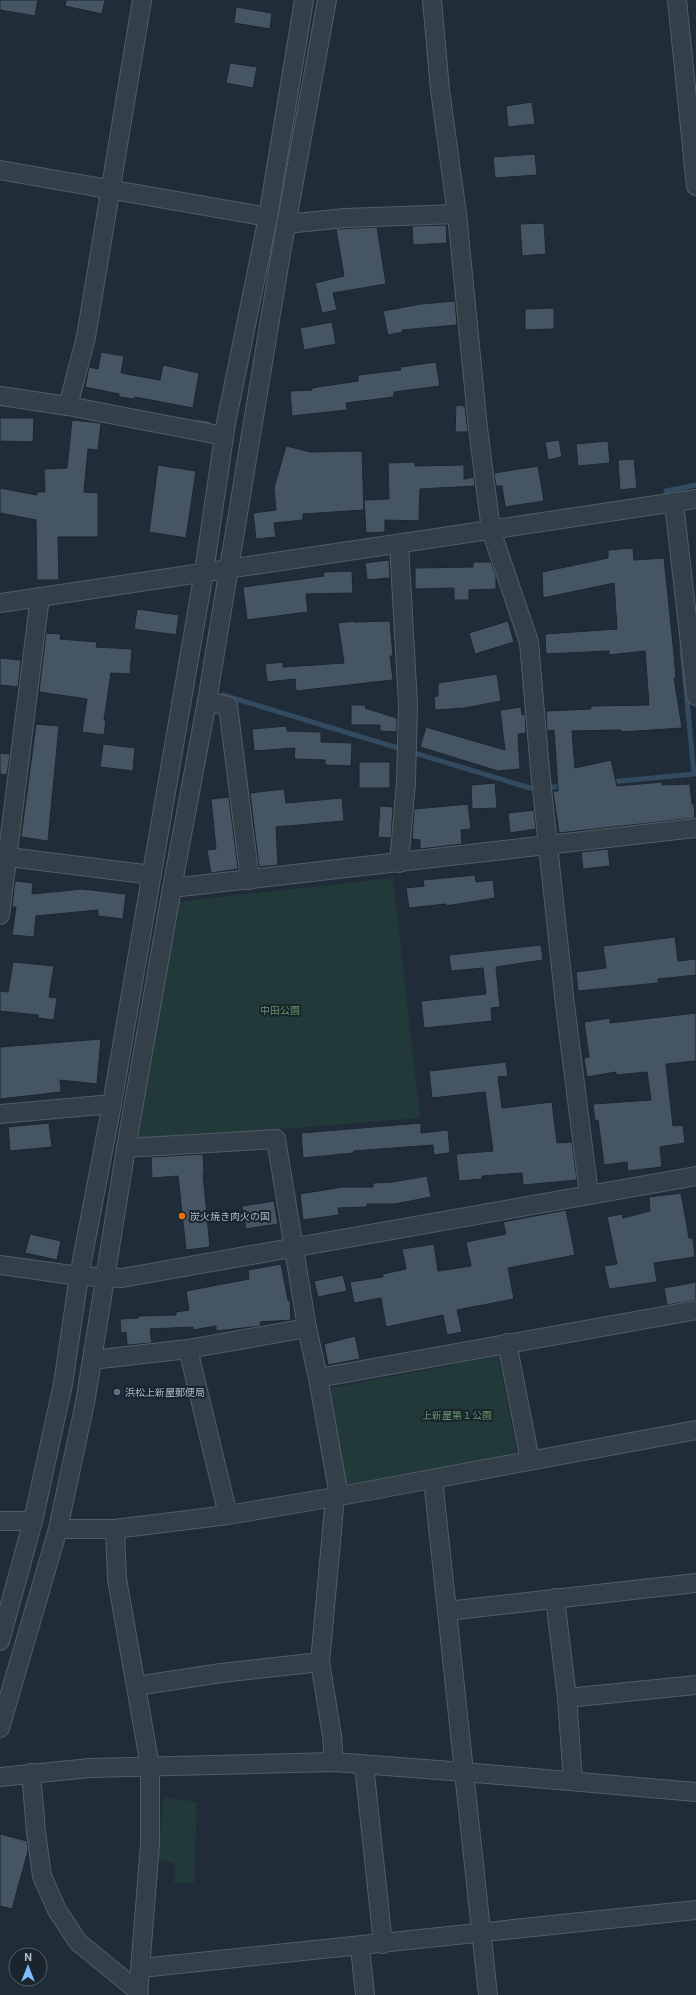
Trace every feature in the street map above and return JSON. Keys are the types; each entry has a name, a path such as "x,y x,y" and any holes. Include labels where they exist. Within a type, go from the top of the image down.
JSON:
{"street":[{"path":"68,406 86,337 142,0"},
{"path":"0,1640 33,1522 63,1384 79,1276 112,1104 204,572 224,436 268,217 304,0"},
{"path":"0,1728 58,1530 85,1403 126,1148 207,701 286,224 327,0"},
{"path":"432,0 440,90 457,214 478,428 491,530 529,642 540,770 565,1005 589,1194"},
{"path":"677,0 696,186"},
{"path":"0,170 268,217"},
{"path":"286,224 345,218 457,214"},
{"path":"0,396 68,406 224,436"},
{"path":"0,603 696,499"},
{"path":"674,502 696,696"},
{"path":"399,544 408,704 406,783 399,862"},
{"path":"0,915 4,857 40,597"},
{"path":"207,701 228,706 250,880"},
{"path":"172,888 696,828"},
{"path":"4,857 152,875"},
{"path":"0,1114 112,1104"},
{"path":"126,1148 276,1139 293,1248 307,1328 318,1378 337,1496 320,1662 332,1736 334,1762"},
{"path":"0,1265 104,1278 142,1276 589,1194 696,1176"},
{"path":"318,1378 696,1310"},
{"path":"92,1360 188,1349 307,1328"},
{"path":"507,1343 530,1460"},
{"path":"188,1349 228,1515"},
{"path":"58,1530 115,1530 228,1515 433,1479 696,1430"},
{"path":"433,1479 488,1995"},
{"path":"0,1521 33,1522"},
{"path":"115,1530 117,1579 150,1766 150,1844 138,1994"},
{"path":"447,1611 696,1583"},
{"path":"555,1598 567,1698 573,1781"},
{"path":"136,1686 221,1673 320,1662"},
{"path":"567,1698 696,1685"},
{"path":"0,1777 90,1768 334,1762 696,1792"},
{"path":"364,1765 383,1944"},
{"path":"31,1773 36,1832 42,1876 57,1910 78,1942 138,1994"},
{"path":"141,1968 360,1947 481,1932 696,1910"},
{"path":"360,1947 365,1995"}],"green space":[{"name":"中田公園","path":"393,878 420,1118 134,1141 175,902"},
{"name":"上新屋第１公園","path":"498,1356 517,1454 346,1487 326,1389"},
{"path":"163,1797 197,1802 194,1883 174,1883 175,1864 159,1859"}],"building":[{"path":"0,0 38,0 35,16 0,10"},
{"path":"66,0 105,0 102,14 65,6"},
{"path":"236,7 272,13 270,29 234,23"},
{"path":"230,63 257,67 253,88 226,83"},
{"path":"532,102 535,124 508,127 506,106"},
{"path":"535,154 537,175 495,178 493,157"},
{"path":"544,223 546,254 522,256 520,224"},
{"path":"446,225 447,243 413,245 412,226"},
{"path":"377,227 386,284 333,293 337,310 322,313 315,283 344,276 336,229"},
{"path":"455,301 457,325 402,330 403,332 388,335 383,311 421,304"},
{"path":"554,308 554,329 525,330 525,309"},
{"path":"332,322 336,344 304,350 300,328"},
{"path":"101,352 124,356 121,373 160,380 163,365 199,373 193,408 135,397 134,399 119,397 119,394 85,387 89,367 98,369"},
{"path":"436,362 440,386 394,392 394,397 346,403 347,410 292,416 290,391 312,390 312,388 358,381 358,375 401,370 400,367"},
{"path":"456,405 465,406 468,432 455,432"},
{"path":"0,418 34,418 33,442 0,441"},
{"path":"72,420 101,423 98,450 88,449 84,492 98,493 98,537 58,537 59,580 37,580 36,520 0,513 0,488 37,495 37,492 45,492 44,469 67,468"},
{"path":"559,440 562,457 548,460 545,442"},
{"path":"608,441 610,463 578,466 576,444"},
{"path":"286,446 311,452 362,451 364,510 303,514 303,520 274,523 276,537 256,539 253,513 276,510 274,488"},
{"path":"634,459 637,488 620,490 618,460"},
{"path":"415,462 415,466 464,465 464,479 474,477 475,486 420,489 419,521 385,520 385,532 366,533 364,500 389,499 388,463"},
{"path":"158,465 196,471 186,538 149,532"},
{"path":"538,466 544,501 505,507 502,486 496,486 494,473"},
{"path":"633,548 634,560 664,558 676,678 674,678 682,728 621,732 621,730 572,731 575,768 611,760 617,786 662,782 662,785 690,784 695,818 559,833 553,791 558,791 554,730 547,731 546,711 591,709 591,706 649,705 645,651 609,655 609,651 546,654 545,634 617,629 614,583 543,598 542,572 608,558 608,550"},
{"path":"389,560 390,578 367,580 365,563"},
{"path":"473,562 491,562 496,576 496,589 469,590 469,600 454,600 454,588 415,589 415,568 473,567"},
{"path":"352,571 353,593 306,594 308,612 247,620 243,587 324,576 323,572"},
{"path":"137,609 179,615 176,635 134,629"},
{"path":"353,621 390,621 393,656 390,656 393,680 296,691 295,679 267,682 265,664 283,662 283,667 344,663 338,623"},
{"path":"508,621 514,642 475,654 469,633"},
{"path":"46,633 61,634 60,639 97,642 96,647 132,649 130,674 111,673 104,720 106,720 104,735 82,732 87,699 39,692"},
{"path":"0,658 21,660 18,687 0,685"},
{"path":"497,674 501,701 465,708 435,710 434,697 438,696 438,683"},
{"path":"351,705 366,705 365,708 397,718 397,732 380,731 380,725 351,725"},
{"path":"521,707 522,715 525,714 526,733 518,734 520,769 498,771 420,747 426,727 505,750 500,710"},
{"path":"36,724 59,726 48,841 21,837"},
{"path":"287,726 287,731 321,732 321,742 352,743 351,766 325,765 325,760 294,759 295,748 254,751 252,729"},
{"path":"103,744 135,748 133,771 100,767"},
{"path":"0,753 10,754 7,775 0,774"},
{"path":"359,762 390,762 390,788 359,788"},
{"path":"495,783 497,808 472,809 471,785"},
{"path":"284,789 286,803 342,798 344,821 276,827 278,865 259,867 250,793"},
{"path":"229,797 238,869 211,873 207,850 216,849 211,799"},
{"path":"468,804 471,829 461,830 462,844 420,849 420,840 412,839 414,809"},
{"path":"380,806 393,807 391,838 378,837"},
{"path":"534,810 536,829 510,833 508,813"},
{"path":"608,849 610,866 583,869 581,852"},
{"path":"475,875 476,882 493,880 495,898 446,906 446,904 409,908 406,888 424,886 423,880"},
{"path":"15,881 33,883 32,894 82,889 126,894 123,919 98,916 98,910 36,916 34,937 12,935 16,907 12,907"},
{"path":"675,937 678,961 696,959 696,975 658,979 658,983 578,991 576,972 606,968 603,946"},
{"path":"541,945 543,960 496,967 500,1007 491,1008 492,1021 424,1028 421,1001 486,994 483,968 451,971 449,955"},
{"path":"13,962 54,966 49,997 57,998 54,1020 38,1018 38,1015 0,1011 0,991 8,992"},
{"path":"696,1013 696,1061 666,1064 673,1126 683,1125 685,1143 660,1147 662,1167 628,1171 627,1162 604,1165 598,1120 595,1121 593,1104 651,1100 647,1072 616,1075 616,1072 587,1077 584,1058 589,1057 584,1022 610,1018 610,1023"},
{"path":"101,1039 97,1084 60,1080 61,1092 0,1099 0,1047"},
{"path":"506,1062 508,1076 498,1077 502,1108 552,1102 557,1143 572,1142 577,1180 523,1185 522,1173 482,1176 482,1179 459,1181 456,1154 493,1151 485,1092 432,1098 429,1071"},
{"path":"49,1123 52,1147 10,1151 8,1127"},
{"path":"421,1123 421,1133 448,1130 450,1153 434,1155 433,1145 354,1151 354,1153 303,1158 301,1133"},
{"path":"203,1154 203,1174 210,1247 186,1250 178,1176 152,1178 151,1157"},
{"path":"427,1176 431,1197 395,1204 367,1204 367,1207 338,1208 339,1215 303,1220 300,1194 342,1187 373,1187 373,1183 393,1182"},
{"path":"681,1193 689,1238 693,1238 695,1257 654,1263 657,1282 609,1289 604,1266 617,1264 607,1217 622,1214 623,1218 650,1211 649,1197"},
{"path":"274,1201 278,1224 246,1229 242,1206"},
{"path":"566,1210 575,1255 508,1268 514,1299 457,1310 462,1332 447,1335 443,1315 386,1327 381,1298 354,1303 350,1282 383,1277 383,1274 406,1269 402,1249 434,1244 438,1271 471,1266 466,1242 506,1234 503,1222"},
{"path":"30,1234 61,1241 57,1260 25,1253"},
{"path":"281,1264 288,1300 290,1300 291,1320 260,1322 261,1326 216,1331 216,1326 193,1330 193,1327 150,1329 152,1343 127,1345 126,1332 121,1333 120,1319 138,1318 138,1316 176,1315 176,1312 189,1310 186,1291 249,1279 248,1270"},
{"path":"343,1275 347,1291 318,1297 314,1281"},
{"path":"696,1282 696,1300 667,1305 664,1288"},
{"path":"355,1336 360,1359 328,1365 324,1344"},
{"path":"0,1834 27,1841 28,1851 12,1909 0,1906"}],"waterway":[{"path":"196,422 208,424"},
{"path":"666,501 666,491 696,485"},
{"path":"610,782 694,774 682,648"},
{"path":"223,695 530,788"},
{"path":"553,787 564,786"}],"place":[{"name":"炭火焼き肉火の国","path":"182,1216"},
{"name":"浜松上新屋郵便局","path":"117,1392"}]}
